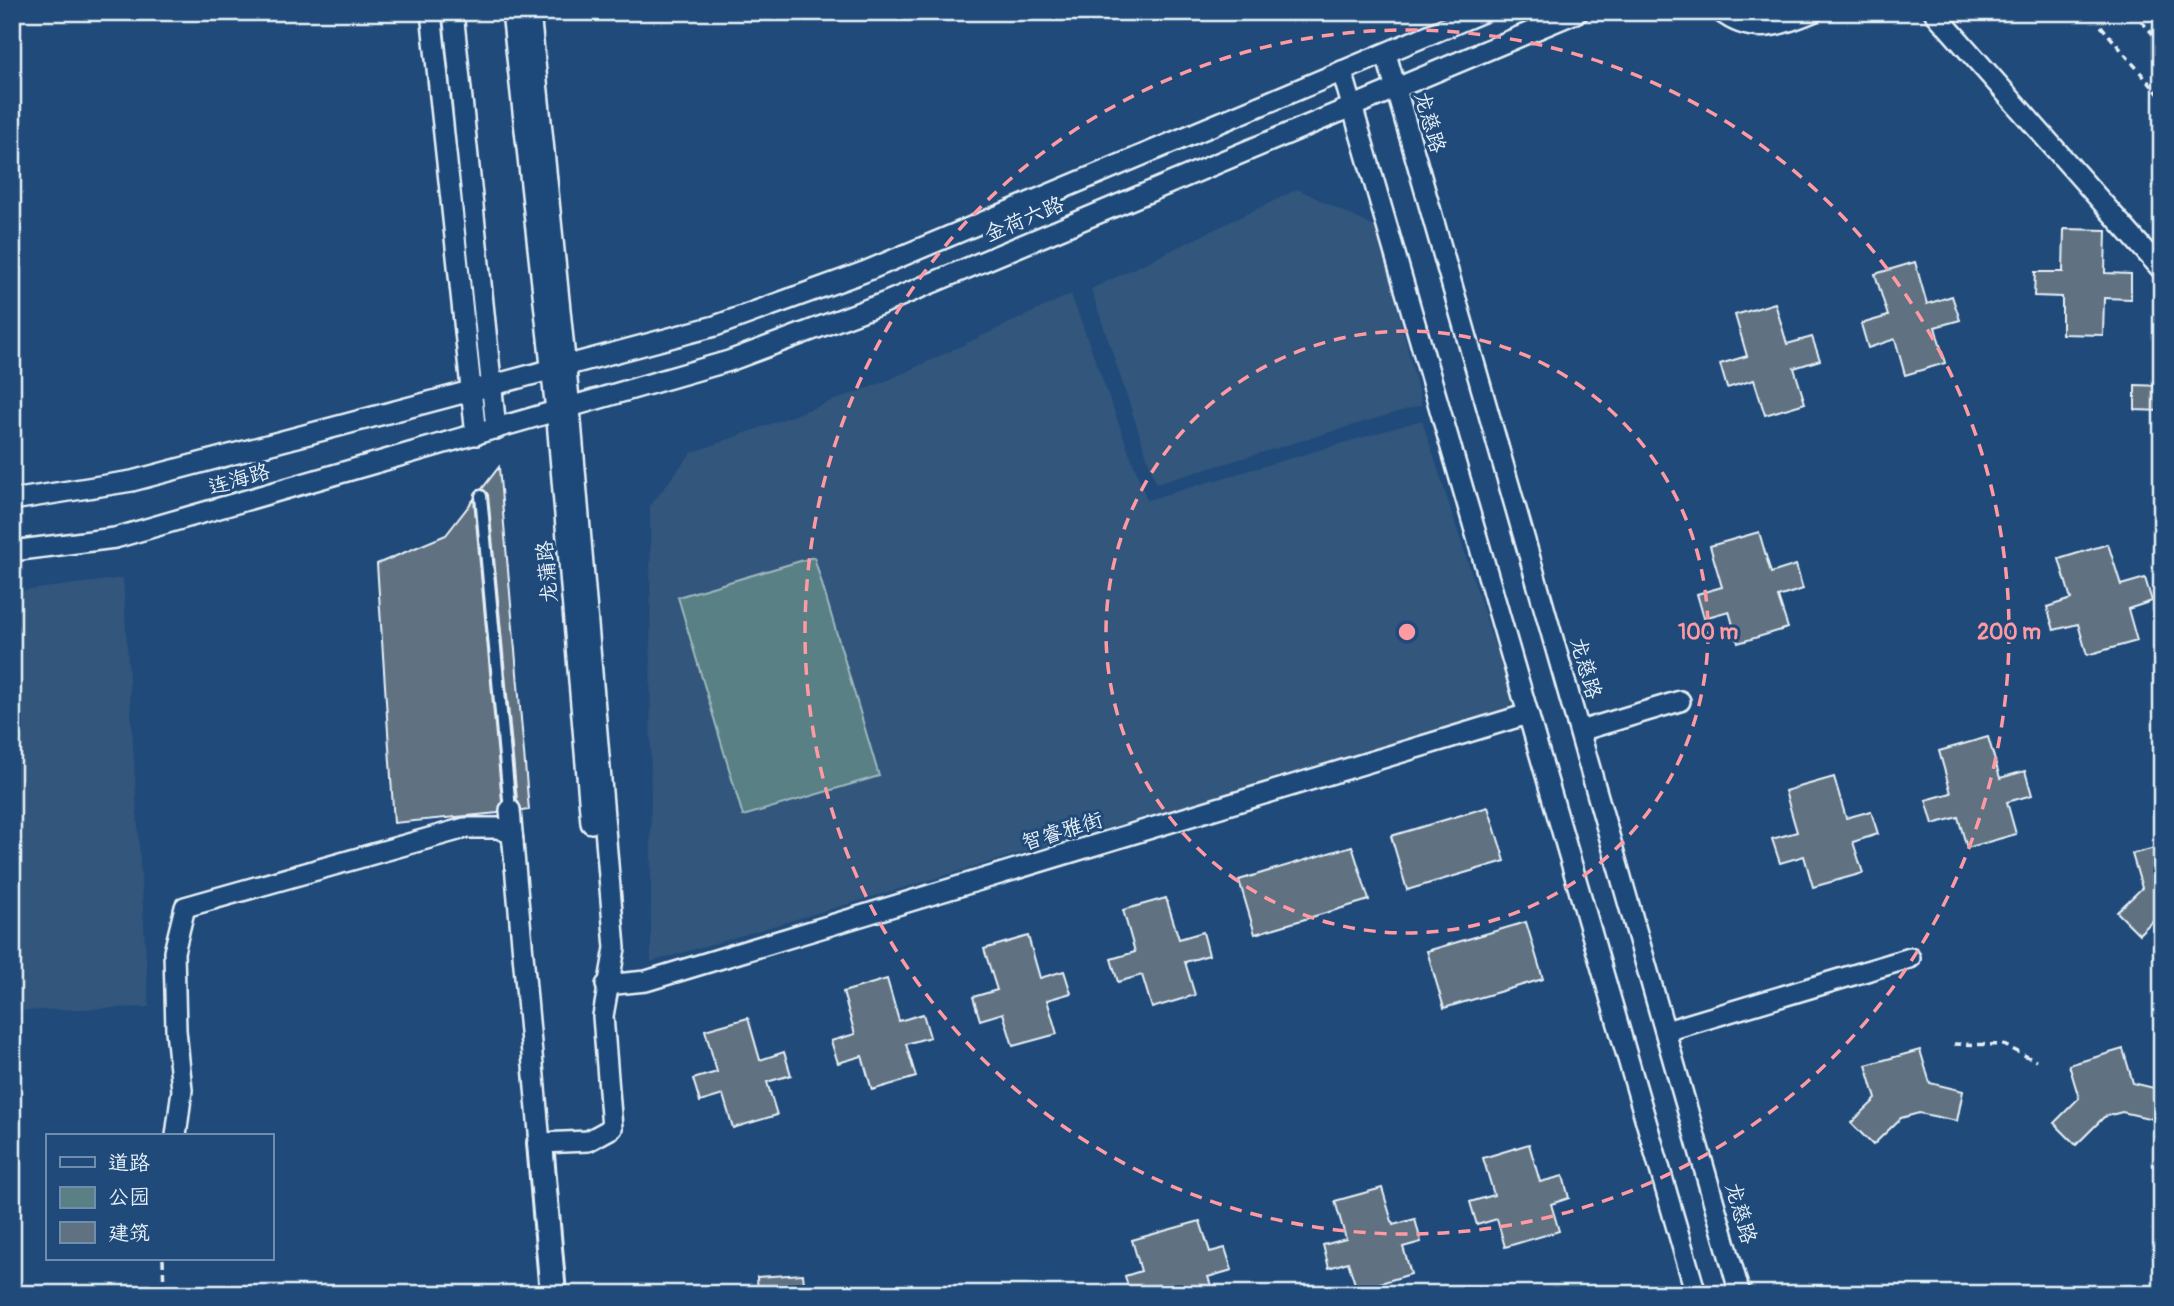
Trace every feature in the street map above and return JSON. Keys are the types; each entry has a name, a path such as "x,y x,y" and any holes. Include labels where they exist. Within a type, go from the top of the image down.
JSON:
{"street":[{"path":"431,12 476,435"},
{"path":"453,12 496,429"},
{"name":"龙蒲路","path":"512,12 563,411 615,948 606,985 603,1016 605,1122"},
{"name":"龙蒲路","path":"530,12 558,367"},
{"name":"金荷六路","path":"470,391 715,326 864,272 1483,12"},
{"name":"金荷六路","path":"476,435 729,361 884,303 1578,12"},
{"path":"1721,12 1735,24 1755,27 1776,27 1813,12"},
{"path":"1934,12 2162,270"},
{"name":"龙慈路","path":"1386,54 1741,1294"},
{"path":"1342,71 1696,1294"},
{"name":"连海路","path":"12,500 131,481 470,391"},
{"name":"龙蒲路","path":"563,411 602,947 594,1013 605,1122"},
{"name":"连海路","path":"12,551 115,538 476,435"},
{"path":"1580,732 1680,701"},
{"name":"智睿雅街","path":"606,985 646,981 1528,714"},
{"path":"510,810 553,1294"},
{"path":"176,1134 182,1090 176,1030 174,951 184,907 465,828 498,828 512,834"},
{"path":"1666,1031 1910,958"},
{"path":"539,1132 588,1141 612,1128 605,1122"}],"lane":[{"path":"481,496 510,810"}],"path":[{"path":"2133,12 2162,44"},
{"path":"2101,26 2162,97"},
{"path":"1954,1044 2004,1045 2036,1061"},
{"path":"163,1260 164,1294"}],"shaded area":[{"path":"1298,189 1377,228 1422,405 1156,484 1091,289"},
{"path":"1071,294 1147,500 1422,420 1515,708 651,962 650,506 691,453 884,382"},
{"path":"123,578 149,1007 12,1011 12,592"}],"green space":[{"path":"814,557 879,776 743,816 678,597"}],"building":[{"path":"2064,229 2106,230 2105,273 2131,274 2131,299 2104,298 2103,335 2062,334 2062,297 2034,296 2035,272 2063,272"},
{"path":"1915,262 1927,304 1952,296 1960,320 1935,327 1945,363 1905,375 1895,339 1868,348 1861,324 1888,316 1875,274"},
{"path":"1775,303 1787,344 1812,337 1820,360 1794,368 1805,403 1765,415 1754,380 1727,388 1720,364 1747,356 1735,315"},
{"path":"2135,385 2162,386 2162,411 2135,410"},
{"path":"499,467 529,810 522,811 517,800 488,495 482,489"},
{"path":"474,499 502,801 498,813 394,823 377,564 446,535"},
{"path":"1759,532 1771,573 1796,565 1803,589 1778,597 1788,628 1738,643 1729,611 1704,618 1697,594 1722,587 1710,546"},
{"path":"2108,544 2121,585 2145,578 2152,601 2128,609 2137,641 2087,655 2078,624 2054,630 2047,607 2071,599 2059,559"},
{"path":"1988,737 2000,778 2025,771 2032,795 2007,802 2016,834 1967,848 1958,817 1933,824 1926,800 1951,793 1939,751"},
{"path":"1834,777 1846,818 1871,811 1878,834 1853,842 1863,873 1813,887 1804,856 1780,863 1772,839 1797,832 1785,791"},
{"path":"1488,807 1505,861 1407,890 1391,836"},
{"path":"1352,846 1369,900 1255,934 1239,880"},
{"path":"2162,846 2162,912 2139,934 2117,912 2142,888 2132,854"},
{"path":"1166,898 1179,939 1203,932 1209,955 1185,962 1195,995 1152,1008 1142,975 1118,982 1111,959 1135,952 1123,910"},
{"path":"1526,922 1543,979 1444,1008 1427,951"},
{"path":"1028,936 1040,978 1064,971 1071,993 1047,1000 1057,1034 1013,1046 1003,1013 980,1020 973,997 997,990 984,949"},
{"path":"887,979 899,1021 923,1014 930,1037 906,1044 916,1077 872,1090 862,1056 838,1063 831,1041 855,1034 843,992"},
{"path":"748,1018 760,1060 784,1052 791,1075 767,1082 777,1115 733,1128 723,1095 700,1102 693,1079 717,1072 705,1030"},
{"path":"2123,1049 2133,1083 2162,1090 2162,1121 2122,1112 2104,1117 2076,1145 2054,1123 2079,1098 2069,1065"},
{"path":"1920,1050 1930,1083 1963,1091 1957,1121 1919,1113 1901,1118 1873,1145 1851,1123 1876,1099 1866,1065"},
{"path":"1529,1144 1540,1182 1563,1176 1569,1198 1551,1204 1559,1231 1505,1247 1497,1219 1477,1225 1470,1202 1494,1195 1483,1158"},
{"path":"1382,1188 1393,1225 1415,1219 1421,1242 1403,1247 1411,1274 1357,1290 1348,1262 1329,1268 1323,1245 1346,1239 1335,1201"},
{"path":"1200,1221 1210,1252 1225,1248 1232,1270 1208,1277 1214,1294 1172,1294 1170,1287 1148,1294 1130,1294 1125,1276 1141,1271 1132,1240"},
{"path":"803,1274 805,1294 758,1294 757,1277"}]}
